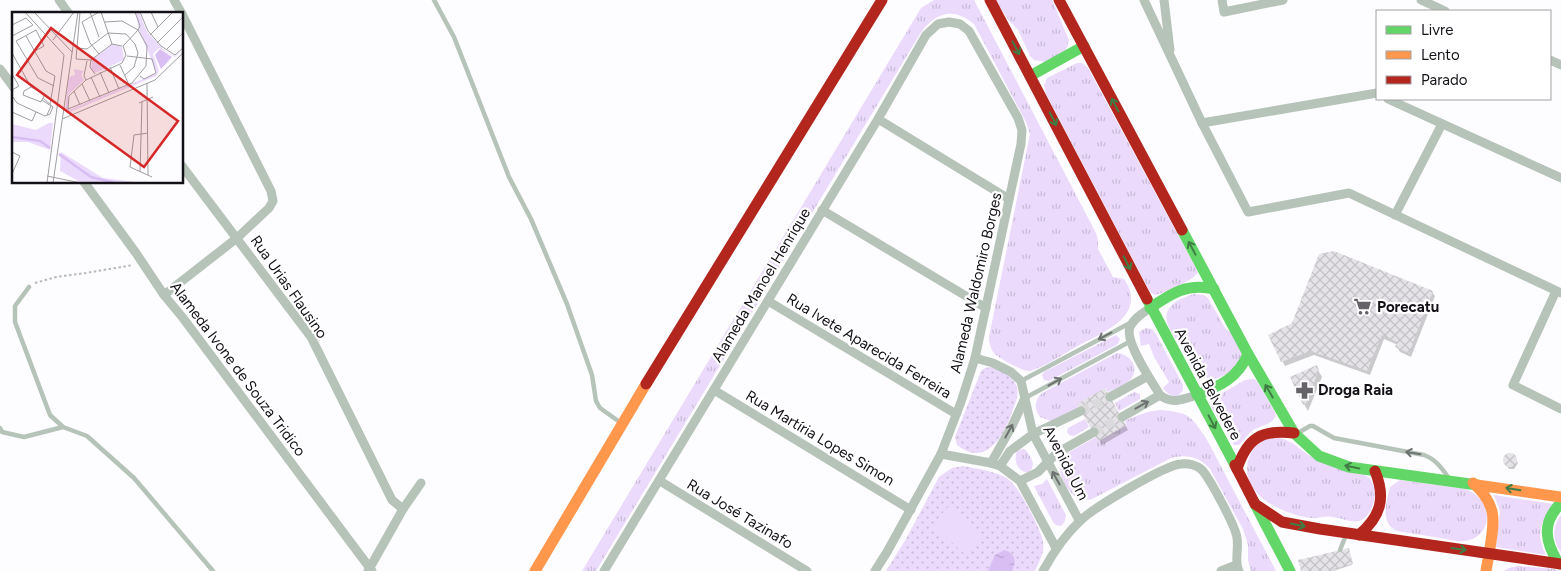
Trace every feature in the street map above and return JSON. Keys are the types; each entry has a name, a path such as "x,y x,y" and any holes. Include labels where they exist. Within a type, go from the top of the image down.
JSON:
{"main road":[{"path":"535,571 622,424 882,0"},
{"name":"Avenida Belvedere","path":"990,0 1150,308 1255,504 1282,522 1560,565"},
{"path":"1060,0 1248,354 1295,434 1320,456 1350,467 1561,497"},
{"path":"1030,76 1084,46"},
{"path":"1150,308 1163,299 1188,288 1197,286 1214,289"},
{"path":"1197,395 1235,377 1243,367 1248,354"},
{"path":"1237,469 1240,457 1256,437 1275,431 1295,434"},
{"path":"1359,535 1374,521 1382,501 1381,486 1375,471"},
{"path":"1473,483 1484,492 1492,505 1495,519 1486,571"},
{"path":"1560,565 1551,552 1547,540 1547,528 1551,516 1561,503"},
{"path":"1255,504 1290,571"}],"street":[{"path":"59,0 68,12"},
{"path":"174,0 181,12"},
{"path":"1144,0 1171,60 1248,212 1350,193 1559,292 1514,385 1561,409"},
{"path":"1164,0 1171,60"},
{"path":"1222,0 1224,12 1283,0"},
{"path":"1421,0 1443,10"},
{"path":"164,295 237,238 270,208 272,202 271,192 184,18"},
{"name":"Alameda Manoel Henrique","path":"606,570 878,119 926,35 938,24 949,22 960,24 969,31 1018,118 1022,130"},
{"path":"0,69 12,85"},
{"path":"1202,123 1376,94"},
{"path":"1390,100 1561,178"},
{"path":"878,119 1009,199"},
{"path":"1395,215 1442,124"},
{"name":"Alameda Waldomiro Borges","path":"875,571 941,454 975,358 1021,144 1022,130"},
{"name":"Rua Urias Flausino","path":"184,169 311,337 392,500 403,509"},
{"name":"Alameda Ivone de Souza Tridico","path":"85,184 164,295 370,570"},
{"path":"822,210 986,308"},
{"name":"Rua Ivete Aparecida Ferreira","path":"768,301 956,414"},
{"path":"1150,308 1134,321 1129,329 1130,341 1148,376 1160,396 1171,402 1197,395"},
{"path":"975,358 993,363 1011,372 1021,381"},
{"path":"1110,397 1148,376"},
{"name":"Avenida Um","path":"1021,381 1033,434 1080,520"},
{"name":"Rua Martíria Lopes Simon","path":"714,390 911,510"},
{"path":"1122,417 1160,396"},
{"path":"996,464 1025,398"},
{"path":"996,464 1033,434 1081,411"},
{"path":"1020,481 1033,476 1056,453 1094,432"},
{"path":"941,454 996,464 1020,481 1056,548"},
{"path":"1043,571 1056,548 1080,520 1116,496 1167,468 1180,464 1192,464 1201,469 1210,481 1237,534 1239,548 1238,568 1221,571"},
{"name":"Rua José Tazinafo","path":"660,481 807,571"},
{"path":"370,570 403,509 421,483"}],"lane":[{"path":"434,0 454,37 510,177 531,219 567,304 592,375 596,401 600,408 622,424"},
{"path":"29,287 15,306 14,322 50,415 63,427 87,436 134,478 213,571"},
{"path":"1021,381 1134,321"},
{"path":"1025,398 1130,341"},
{"path":"1295,434 1310,426 1314,426 1334,438 1424,454 1432,458 1441,467 1450,481"},
{"path":"0,428 2,432 24,437 63,427"},
{"path":"1340,550 1346,533"}],"path":[{"path":"29,287 38,282 56,277 143,263"}],"green space":[{"path":"934,0 974,0 1096,233 1098,249 1113,277 1124,279 1130,292 1131,303 1127,313 1119,322 1098,336 1031,371 1011,364 993,352 989,337 1030,134 1026,122 974,24 959,15 944,14 931,21 920,34 596,571 582,571 921,8"},
{"path":"996,0 1052,0 1069,40 1066,50 1045,62 1034,60 1030,56 1018,30 1007,18"},
{"path":"1077,63 1082,63 1088,68 1198,272 1185,282 1165,292 1155,295 1150,292 1046,94 1044,85 1047,78"},
{"path":"1194,294 1204,295 1208,298 1225,328 1233,334 1242,352 1237,370 1213,380 1203,375 1187,349 1175,338 1167,322 1168,310 1172,305"},
{"path":"1146,328 1152,329 1156,334 1183,385 1183,390 1179,395 1172,395 1163,388 1169,382 1154,357 1149,344 1141,346 1139,332"},
{"path":"1116,335 1120,339 1118,344 1049,381 1044,380 1042,375 1044,372"},
{"path":"1117,353 1130,359 1134,366 1133,375 1128,382 1108,392 1105,388 1078,404 1079,408 1051,421 1040,417 1036,405 1037,399 1042,393"},
{"path":"992,367 1006,373 1012,379 1017,388 1016,402 1004,431 992,446 985,451 977,453 967,451 957,445 955,437 981,371"},
{"path":"1254,379 1276,414 1275,418 1270,423 1253,430 1239,445 1234,445 1211,406 1212,399 1245,380"},
{"path":"1134,392 1140,394 1140,399 1119,411 1115,403"},
{"path":"1161,410 1178,412 1188,416 1201,430 1276,571 1251,571 1248,560 1248,545 1243,529 1210,469 1197,459 1182,456 1171,458 1089,500 1082,500 1070,492 1061,473 1061,460 1064,455 1096,437 1099,441 1127,425 1125,421 1129,419 1147,412"},
{"path":"1085,419 1089,427 1074,436 1069,435 1067,432 1068,428"},
{"path":"1274,437 1291,442 1308,455 1320,461 1359,473 1370,479 1375,496 1374,503 1368,514 1359,521 1330,517 1310,518 1288,512 1266,501 1251,484 1247,473 1248,461 1257,445"},
{"path":"1023,449 1030,456 1033,464 1029,472 1022,471 1017,466 1017,451"},
{"path":"963,466 1003,476 1012,483 1023,498 1034,518 1043,542 1040,561 1035,571 886,571 906,539 939,477 952,468"},
{"path":"1047,479 1066,515 1065,521 1061,526 1053,522 1034,486 1042,484"},
{"path":"1400,480 1470,491 1479,498 1485,507 1487,517 1485,527 1474,538 1461,541 1397,531 1388,523 1386,506 1390,487"},
{"path":"1494,495 1553,504 1545,517 1540,534 1546,555 1496,547 1500,511"},
{"path":"948,507 984,537 967,556 932,525"},
{"path":"1561,515 1561,552 1554,534 1556,524"},
{"path":"1518,566 1554,569 1559,571 1504,571"}],"water":[{"path":"1004,550 1013,555 1014,564 1012,571 988,571 995,555"}],"building":[{"name":"Porecatu","path":"1334,251 1433,291 1409,353 1395,347 1397,342 1382,335 1367,371 1311,351 1281,362 1268,335 1292,323 1319,254"},
{"name":"Droga Raia","path":"1317,365 1319,370 1306,404 1303,405 1290,377"},
{"path":"1105,388 1126,425 1098,441 1077,404"},
{"path":"1507,453 1513,453 1517,460 1513,467 1507,467 1503,463 1503,457"},
{"path":"1349,548 1353,564 1333,569 1334,571 1301,571 1298,560"}],"tunnel":[{"path":"1081,411 1110,397"},
{"path":"1094,432 1122,417"}],"traffic: fast":[{"path":"1030,76 1084,46"},
{"path":"1182,230 1248,354 1294,433 1319,456 1349,467 1477,485"},
{"path":"1150,308 1165,298 1188,288 1204,287 1214,289"},
{"path":"1147,299 1235,465"},
{"path":"1197,395 1234,375 1248,354"},
{"path":"1559,564 1554,556 1547,533 1550,518 1561,503"},
{"path":"1255,504 1290,571"}],"traffic: slow":[{"path":"535,571 646,384"},
{"path":"1473,483 1487,499 1493,515 1489,554"},
{"path":"1477,485 1561,497"},
{"path":"1486,571 1489,554"}],"traffic: jam":[{"path":"646,384 882,0"},
{"path":"990,0 1147,299"},
{"path":"1059,0 1182,230"},
{"path":"1237,469 1246,450 1257,438 1265,434 1294,433"},
{"path":"1235,465 1255,504 1282,522 1561,564"},
{"path":"1359,535 1377,514 1381,498 1375,471"}],"place":[{"name":"Porecatu","path":"1363,307"},
{"name":"Droga Raia","path":"1304,390"}]}
